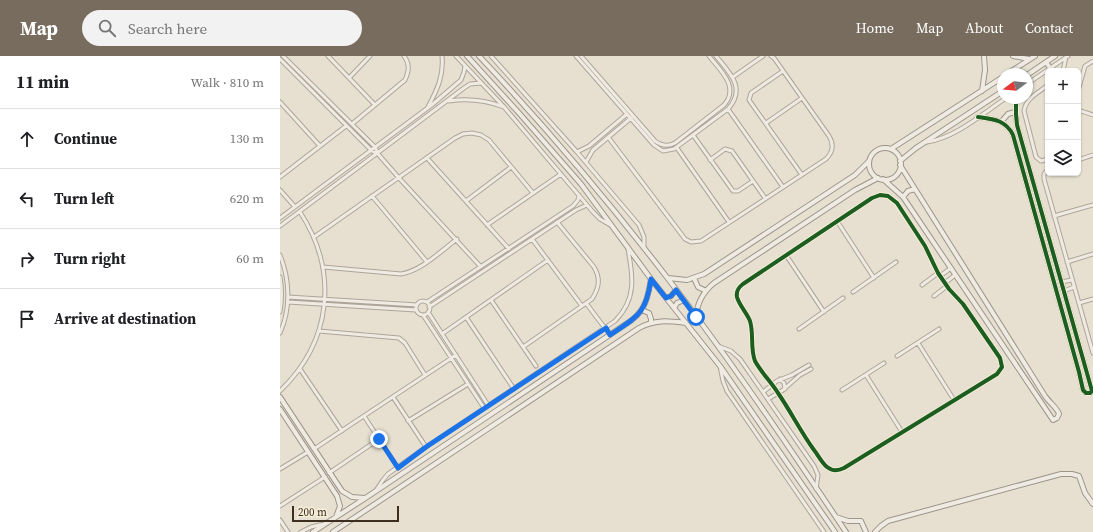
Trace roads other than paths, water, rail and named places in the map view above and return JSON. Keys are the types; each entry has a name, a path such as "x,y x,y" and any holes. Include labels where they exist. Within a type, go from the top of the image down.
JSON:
{"street":[{"path":"283,56 375,147 378,154 399,178 481,267"},
{"path":"328,56 375,105"},
{"path":"349,78 370,56"},
{"path":"352,124 405,80 408,73 408,66 404,56"},
{"path":"427,109 441,80 442,56"},
{"path":"456,56 504,108 587,205 600,219 612,226"},
{"path":"467,56 571,173 612,226 651,279 720,366 835,532"},
{"path":"479,56 567,154 668,278 846,532"},
{"path":"491,56 586,162 639,225 644,238 644,248"},
{"path":"576,56 628,114 657,143 665,146 675,143 724,105 728,100 731,91 730,84 709,56"},
{"path":"581,56 658,149 669,151 677,148 728,109 735,99 736,84 733,77 717,58 714,63"},
{"path":"733,77 763,56"},
{"path":"608,137 688,241 694,243 701,241 802,175 831,153 832,146 829,136 771,56"},
{"path":"982,91 985,70 984,56"},
{"path":"1013,56 1030,59"},
{"path":"1016,68 1034,56"},
{"path":"1033,71 1055,56"},
{"path":"1046,62 1050,68 1067,56"},
{"path":"1064,68 1067,56"},
{"path":"280,60 371,150 378,154"},
{"path":"1081,80 1085,66 1093,61"},
{"path":"287,66 290,63"},
{"path":"280,218 427,109 461,80 465,66"},
{"path":"783,71 750,95 750,101 802,175"},
{"path":"1033,80 1045,71"},
{"path":"891,149 997,81"},
{"path":"280,226 467,86 481,82"},
{"path":"1045,87 1030,98 1024,111 1037,159 1045,160"},
{"path":"869,161 870,171 878,178 891,178 896,175 900,163 925,142 997,95"},
{"path":"766,123 802,98"},
{"path":"447,102 464,99 476,99 488,101 504,108"},
{"path":"280,102 320,146"},
{"path":"925,142 948,136 997,104"},
{"path":"978,117 1002,122 1009,129 1014,138 1083,390 1088,393 1092,391 1018,130 1016,104"},
{"path":"728,109 783,187"},
{"path":"1081,111 1093,115"},
{"path":"1002,122 1006,116 1016,112"},
{"path":"577,152 587,148 628,114"},
{"path":"586,162 591,152 632,118"},
{"path":"280,177 346,126"},
{"path":"314,237 459,136 472,134 481,135 489,140 533,193"},
{"path":"693,135 733,191 738,191 753,181"},
{"path":"598,139 601,143"},
{"path":"587,148 591,152"},
{"path":"677,148 729,222"},
{"path":"668,278 683,280 694,278 707,272 859,172 876,150 883,148 891,149 897,154 900,163 915,189 1045,396 1058,410 1059,414 1057,418 1053,420 903,197 883,179"},
{"path":"710,160 723,150 730,150 765,198"},
{"path":"1081,159 1093,155"},
{"path":"428,158 512,252"},
{"path":"466,201 511,167"},
{"path":"1045,173 1044,179 1093,353"},
{"path":"487,225 561,174"},
{"path":"696,317 698,305 706,291 717,281 842,199 878,178"},
{"path":"903,197 908,191 915,189"},
{"path":"280,190 295,207"},
{"path":"288,297 416,305 421,302 426,302 574,206 579,195"},
{"path":"883,195 891,198 897,203 925,246 946,285 964,304 1000,358 1002,364 1000,371 997,374 842,469 838,470 825,466 754,359 752,352 750,323 745,310 738,299 737,293 741,285 837,221 874,196 883,195"},
{"path":"372,196 427,262"},
{"path":"429,307 578,208 587,205"},
{"path":"1054,216 1093,205"},
{"path":"280,391 300,368 311,351 319,331 325,299 323,267 314,237 300,212"},
{"path":"837,221 874,278"},
{"path":"523,347 592,299 597,292 599,283 598,273 557,222"},
{"path":"532,239 582,306"},
{"path":"323,267 401,274 414,271 457,240"},
{"path":"377,491 385,477 426,447 606,328 619,317 625,309 629,299 632,280 628,249"},
{"path":"1067,262 1093,254"},
{"path":"280,255 285,269 288,297 286,316 280,333"},
{"path":"786,255 824,312"},
{"path":"442,334 548,260"},
{"path":"853,292 896,262"},
{"path":"922,285 950,268"},
{"path":"934,296 955,275"},
{"path":"280,276 282,284 282,302 280,312"},
{"path":"694,278 698,287 706,291"},
{"path":"313,532 377,491 634,318 642,310 648,298 651,279"},
{"path":"1061,282 1072,280"},
{"path":"1064,291 1074,287"},
{"path":"666,298 671,296 676,290"},
{"path":"799,329 843,298"},
{"path":"1079,303 1093,299"},
{"path":"491,300 536,366"},
{"path":"674,308 677,303 684,300"},
{"path":"288,302 416,310 418,313 423,315 484,408"},
{"path":"426,302 429,307 428,312 488,405"},
{"path":"586,303 610,335"},
{"path":"416,305 416,310"},
{"path":"642,310 649,313 651,323"},
{"path":"423,315 428,312"},
{"path":"466,317 514,389"},
{"path":"333,532 639,328 651,323 668,321 686,323"},
{"path":"897,356 939,329"},
{"path":"319,331 399,338 405,343 425,375"},
{"path":"918,343 954,400"},
{"path":"717,346 728,349 737,356 768,399 814,466 818,475 816,489"},
{"path":"314,449 456,355"},
{"path":"842,390 884,362"},
{"path":"763,392 780,379 792,375 809,365"},
{"path":"720,366 722,378 728,391 824,532"},
{"path":"300,368 342,430"},
{"path":"768,399 786,389 800,375 811,368"},
{"path":"866,375 902,432"},
{"path":"780,379 784,383 786,389"},
{"path":"408,421 468,384"},
{"path":"280,397 329,473 342,490 352,498 361,499 367,497"},
{"path":"393,397 426,447"},
{"path":"280,410 337,496 340,506 335,518"},
{"path":"364,416 398,468"},
{"path":"473,426 478,434"},
{"path":"329,473 379,439"},
{"path":"280,469 308,452"},
{"path":"875,532 888,521 1061,474 1072,474 1078,476 1085,493 1093,504"},
{"path":"280,506 324,477"},
{"path":"337,496 342,495 342,490"},
{"path":"836,516 848,521 861,521 866,532"},
{"path":"280,520 288,532"},
{"path":"302,532 316,526 326,524"}]}
